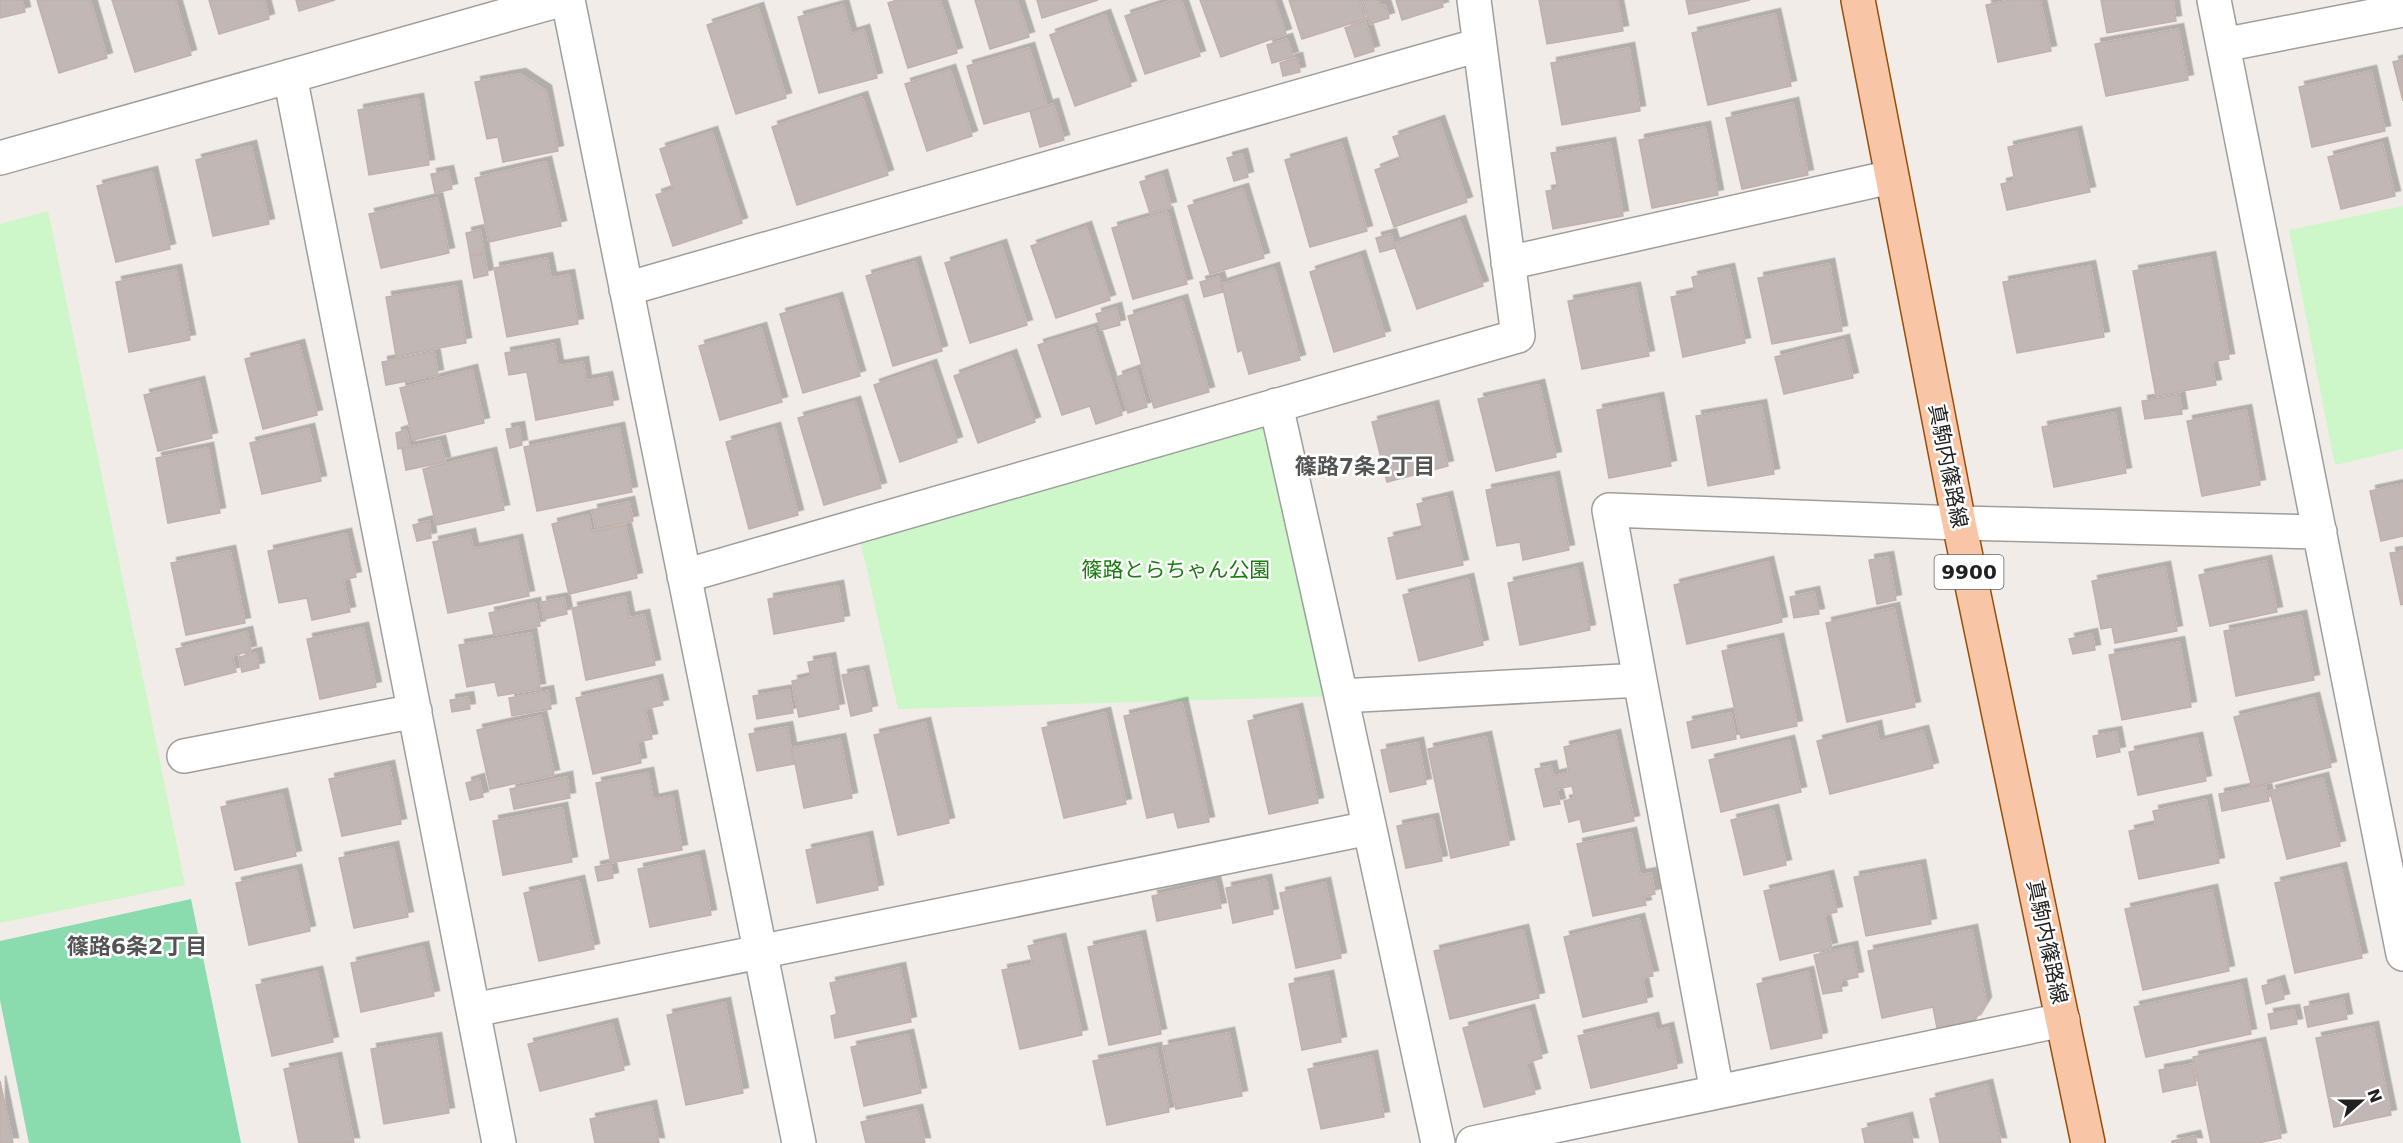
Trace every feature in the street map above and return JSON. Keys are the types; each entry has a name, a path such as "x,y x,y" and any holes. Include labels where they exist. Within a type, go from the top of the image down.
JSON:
{"main road":[{"name":"真駒内篠路線","path":"1858,0 1959,523 2088,1143"}],"street":[{"path":"0,158 561,0"},
{"path":"568,0 799,1143"},
{"path":"684,576 1518,336 1474,0"},
{"path":"2214,0 2403,950"},
{"path":"2223,45 2403,10"},
{"path":"626,289 1479,45"},
{"path":"290,76 499,1143"},
{"path":"1508,263 1892,177"},
{"path":"1276,405 1438,1143"},
{"path":"1718,1092 1609,510 1959,523 2320,532"},
{"path":"1341,696 1640,680"},
{"path":"184,756 415,711"},
{"path":"474,1010 1369,828"},
{"path":"1473,1143 2063,1020"}],"green space":[{"path":"2403,206 2403,449 2335,465 2289,230"},
{"path":"48,211 185,885 0,923 0,224"},
{"name":"篠路とらちゃん公園","path":"1276,405 1341,696 898,709 857,526"},
{"path":"191,899 241,1143 29,1143 0,1000 0,941"}],"building":[{"path":"0,0 22,0 25,12 0,18"},
{"path":"37,0 90,0 107,58 59,73"},
{"path":"112,0 175,0 191,55 135,72"},
{"path":"209,0 264,0 269,19 219,34"},
{"path":"296,0 335,0 299,11"},
{"path":"897,0 940,0 957,53 908,68 888,3"},
{"path":"975,0 1017,0 1029,37 990,49"},
{"path":"1037,0 1098,0 1042,18"},
{"path":"1174,0 1181,0 1200,56 1145,74 1125,16"},
{"path":"1200,0 1274,0 1286,34 1221,57"},
{"path":"1289,0 1359,0 1365,19 1302,39"},
{"path":"1378,0 1380,6 1385,5 1389,18 1370,24 1363,1"},
{"path":"1396,0 1441,0 1443,7 1402,20"},
{"path":"1539,0 1617,0 1623,31 1547,44"},
{"path":"1686,0 1750,0 1689,14"},
{"path":"2011,0 2040,0 2051,51 1998,62 1986,5"},
{"path":"2101,0 2173,0 2176,21 2107,33"},
{"path":"843,5 851,34 864,30 877,78 819,93 798,17"},
{"path":"758,8 786,98 736,114 707,25"},
{"path":"1775,14 1791,86 1708,105 1692,33"},
{"path":"1105,15 1131,86 1075,106 1050,35"},
{"path":"1365,21 1374,51 1355,57 1345,28"},
{"path":"2178,29 2188,80 2106,96 2095,44"},
{"path":"1287,39 1293,57 1272,63 1267,45"},
{"path":"1029,48 1047,106 984,124 967,66"},
{"path":"1629,48 1640,111 1562,125 1551,63"},
{"path":"1297,58 1300,72 1283,76 1280,63"},
{"path":"2403,59 2403,101 2393,62"},
{"path":"950,70 972,136 927,151 905,84"},
{"path":"2371,71 2385,131 2312,147 2299,87"},
{"path":"520,74 546,91 558,151 503,162 498,137 487,139 475,82"},
{"path":"862,97 888,175 797,205 772,127"},
{"path":"418,99 429,165 369,175 358,110"},
{"path":"1793,103 1808,175 1742,189 1726,118"},
{"path":"1053,104 1064,140 1040,147 1030,111"},
{"path":"1439,121 1467,202 1394,227 1375,170 1401,160 1393,137"},
{"path":"1705,127 1718,195 1652,208 1639,140"},
{"path":"712,132 742,223 673,246 656,195 673,189 660,149"},
{"path":"2076,132 2090,192 2007,210 2001,184 2015,181 2008,147"},
{"path":"1341,143 1367,231 1310,247 1285,160"},
{"path":"1610,143 1623,216 1553,229 1546,191 1558,189 1551,153"},
{"path":"2382,143 2395,196 2341,209 2328,157"},
{"path":"251,146 269,224 213,236 196,160"},
{"path":"1242,154 1248,177 1234,181 1227,158"},
{"path":"546,162 561,226 489,242 475,178"},
{"path":"448,171 452,189 435,193 431,174"},
{"path":"152,172 170,249 116,262 97,186"},
{"path":"1162,175 1171,207 1150,213 1140,182"},
{"path":"1243,189 1264,258 1210,274 1188,206"},
{"path":"437,198 449,253 381,268 369,214"},
{"path":"1167,212 1187,284 1133,299 1112,228"},
{"path":"1460,221 1483,286 1417,309 1394,244"},
{"path":"1086,227 1110,300 1056,318 1031,246"},
{"path":"480,230 484,253 470,255 466,233"},
{"path":"1391,234 1395,248 1380,252 1376,238"},
{"path":"1001,245 1027,325 970,343 945,263"},
{"path":"484,254 488,275 474,278 470,256"},
{"path":"1360,256 1385,336 1334,352 1310,272"},
{"path":"2210,257 2229,359 2211,362 2216,385 2156,396 2133,271"},
{"path":"547,258 551,278 569,275 578,324 507,337 494,268"},
{"path":"915,262 942,351 893,366 866,276"},
{"path":"1829,264 1842,331 1772,344 1758,278"},
{"path":"2090,266 2104,337 2017,353 2003,282"},
{"path":"1274,268 1300,360 1249,374 1242,350 1238,352 1222,284"},
{"path":"1729,269 1745,343 1683,357 1671,297 1695,292 1692,277"},
{"path":"176,270 190,340 129,352 116,282"},
{"path":"1219,277 1223,292 1204,297 1200,282"},
{"path":"456,286 466,343 396,356 386,297"},
{"path":"1635,288 1649,356 1582,369 1568,301"},
{"path":"837,298 860,376 803,393 780,314"},
{"path":"1182,300 1209,392 1154,408 1128,316"},
{"path":"1116,308 1120,325 1101,330 1096,314"},
{"path":"761,328 782,402 720,420 699,346"},
{"path":"1094,328 1122,415 1096,424 1090,406 1062,415 1038,345"},
{"path":"1844,340 1853,378 1784,394 1775,357"},
{"path":"554,344 558,366 583,362 586,381 607,377 613,405 536,420 527,372 509,375 505,353"},
{"path":"299,345 317,415 263,429 245,359"},
{"path":"434,352 438,375 386,385 382,362"},
{"path":"1011,355 1035,422 978,443 954,376"},
{"path":"931,365 957,442 900,462 874,385"},
{"path":"472,370 484,423 413,440 400,388"},
{"path":"1136,370 1147,407 1128,413 1117,377"},
{"path":"199,382 212,438 158,451 144,395"},
{"path":"1539,385 1556,457 1496,471 1478,399"},
{"path":"2179,395 2182,414 2145,419 2142,401"},
{"path":"1658,398 1671,466 1609,478 1597,410"},
{"path":"855,402 881,488 824,505 798,418"},
{"path":"1761,405 1774,474 1708,486 1696,416"},
{"path":"1433,406 1448,466 1387,482 1372,422"},
{"path":"2246,410 2260,485 2202,496 2187,421"},
{"path":"2115,413 2126,473 2054,487 2042,427"},
{"path":"519,427 522,445 510,448 506,429"},
{"path":"619,428 632,492 537,511 524,447"},
{"path":"775,428 798,515 749,529 726,442"},
{"path":"309,429 321,481 262,494 250,443"},
{"path":"406,430 410,447 398,449 396,433"},
{"path":"440,441 445,462 406,470 402,449"},
{"path":"208,448 220,513 168,523 156,458"},
{"path":"491,453 504,510 436,525 423,469"},
{"path":"1554,477 1569,550 1523,560 1520,542 1497,546 1486,490"},
{"path":"2403,484 2403,536 2381,541 2370,491"},
{"path":"1447,497 1463,565 1397,579 1388,538 1423,530 1417,504"},
{"path":"629,502 633,521 596,529 592,510"},
{"path":"588,515 592,532 625,525 637,578 569,594 552,524"},
{"path":"429,521 431,538 417,541 413,525"},
{"path":"346,534 356,577 343,580 350,612 312,620 307,598 279,603 268,551"},
{"path":"470,534 473,549 517,540 529,596 448,613 433,542"},
{"path":"230,551 245,623 186,635 171,563"},
{"path":"2403,551 2403,604 2401,605 2390,553"},
{"path":"1888,557 1896,600 1877,604 1869,560"},
{"path":"2266,561 2277,612 2210,626 2199,575"},
{"path":"1768,562 1782,622 1687,644 1674,585"},
{"path":"2165,567 2177,631 2115,643 2112,627 2101,629 2092,581"},
{"path":"1577,568 1590,630 1520,645 1508,583"},
{"path":"1468,579 1483,645 1419,661 1403,595"},
{"path":"838,586 844,621 774,634 768,599"},
{"path":"1814,592 1819,614 1794,618 1790,597"},
{"path":"625,597 629,618 644,615 655,665 586,680 572,608"},
{"path":"564,598 567,614 544,619 541,602"},
{"path":"535,603 540,626 494,635 489,613"},
{"path":"1894,608 1915,707 1847,722 1826,623"},
{"path":"2301,616 2314,680 2236,696 2224,631"},
{"path":"363,628 376,687 320,699 307,639"},
{"path":"247,632 251,651 232,656 236,672 185,685 176,649"},
{"path":"531,633 540,689 498,696 495,682 467,687 459,645"},
{"path":"2092,634 2095,650 2073,654 2069,639"},
{"path":"1778,639 1797,726 1741,738 1722,651"},
{"path":"2179,642 2191,707 2122,720 2109,655"},
{"path":"256,653 259,668 242,672 239,657"},
{"path":"830,658 839,709 799,717 792,681 811,677 808,662"},
{"path":"863,671 872,711 851,716 842,675"},
{"path":"657,680 663,705 645,709 652,739 637,742 641,763 593,774 576,698"},
{"path":"789,690 793,713 757,719 753,696"},
{"path":"548,691 551,709 512,716 509,698"},
{"path":"468,697 470,709 452,712 450,700"},
{"path":"2314,698 2331,767 2252,787 2234,717"},
{"path":"1182,703 1209,822 1178,828 1174,812 1147,818 1124,716"},
{"path":"1297,709 1318,803 1269,814 1248,721"},
{"path":"1105,713 1126,804 1064,818 1042,728"},
{"path":"1731,713 1736,739 1692,748 1687,722"},
{"path":"541,716 554,775 490,789 477,730"},
{"path":"925,723 949,823 898,835 874,735"},
{"path":"1876,726 1879,742 1923,731 1933,768 1830,794 1817,741"},
{"path":"787,727 794,764 757,771 749,734"},
{"path":"2116,732 2120,752 2097,757 2093,736"},
{"path":"1615,735 1634,821 1583,832 1580,819 1569,822 1564,801 1575,798 1572,786 1556,789 1560,804 1544,807 1535,769 1551,766 1553,776 1569,772 1564,747"},
{"path":"1486,737 1509,845 1451,858 1428,749"},
{"path":"2197,738 2206,781 2138,795 2129,752"},
{"path":"840,739 852,798 804,808 792,748"},
{"path":"1789,741 1801,792 1721,812 1709,760"},
{"path":"1418,743 1426,784 1390,792 1381,750"},
{"path":"389,766 401,824 342,836 329,779"},
{"path":"648,773 653,800 672,796 682,850 611,863 596,783"},
{"path":"567,777 570,798 514,809 510,789"},
{"path":"2323,778 2340,846 2287,859 2270,791"},
{"path":"479,779 483,797 470,800 466,783"},
{"path":"2265,785 2269,801 2222,811 2219,794"},
{"path":"282,794 296,856 235,870 221,807"},
{"path":"2206,800 2219,863 2139,879 2129,831 2156,825 2153,811"},
{"path":"562,808 572,862 503,875 493,821"},
{"path":"1773,810 1786,865 1744,875 1731,820"},
{"path":"1433,819 1442,861 1406,868 1397,826"},
{"path":"1631,833 1640,875 1651,873 1655,894 1643,897 1646,905 1593,916 1577,844"},
{"path":"867,837 878,890 817,903 806,850"},
{"path":"393,847 408,917 354,928 339,858"},
{"path":"699,856 711,915 650,927 638,869"},
{"path":"610,864 613,878 598,881 595,867"},
{"path":"1920,865 1931,924 1866,936 1854,877"},
{"path":"2341,868 2362,958 2295,973 2275,883"},
{"path":"296,870 310,931 249,945 236,883"},
{"path":"1828,876 1837,912 1824,915 1832,948 1780,960 1764,891"},
{"path":"1266,880 1273,914 1233,923 1226,888"},
{"path":"579,881 594,949 539,961 524,893"},
{"path":"1215,882 1221,908 1157,921 1152,896"},
{"path":"1325,883 1341,958 1296,968 1280,893"},
{"path":"2212,890 2229,971 2143,990 2125,909"},
{"path":"1639,919 1653,976 1642,978 1647,1002 1583,1017 1564,937"},
{"path":"1523,930 1539,998 1450,1019 1434,951"},
{"path":"1972,930 1986,1002 1975,1020 1937,1028 1933,1007 1882,1018 1868,951"},
{"path":"1140,936 1161,1034 1109,1045 1088,947"},
{"path":"1060,939 1082,1035 1020,1049 1002,970 1033,964 1028,946"},
{"path":"423,947 434,996 361,1012 351,963"},
{"path":"1852,947 1858,977 1840,981 1842,991 1823,994 1814,955"},
{"path":"900,968 911,1022 835,1038 831,1016 837,1014 830,983"},
{"path":"317,972 333,1042 272,1056 256,985"},
{"path":"1808,972 1822,1038 1771,1049 1757,984"},
{"path":"1328,976 1341,1042 1302,1050 1289,984"},
{"path":"2279,981 2284,999 2266,1004 2262,986"},
{"path":"2241,984 2251,1034 2146,1057 2134,1007"},
{"path":"2343,999 2347,1019 2308,1027 2304,1007"},
{"path":"725,1003 743,1093 686,1105 667,1015"},
{"path":"1529,1010 1542,1058 1526,1063 1535,1094 1484,1107 1463,1028"},
{"path":"2294,1010 2297,1024 2271,1029 2268,1014"},
{"path":"1653,1018 1656,1031 1668,1028 1677,1068 1591,1088 1578,1036"},
{"path":"612,1024 624,1070 540,1091 528,1044"},
{"path":"2373,1027 2391,1115 2334,1127 2316,1038"},
{"path":"1229,1033 1242,1096 1176,1109 1163,1046"},
{"path":"908,1035 921,1093 864,1106 851,1047"},
{"path":"436,1038 449,1113 384,1124 371,1049"},
{"path":"2260,1043 2281,1138 2258,1143 2211,1143 2193,1057"},
{"path":"1156,1048 1169,1112 1107,1125 1093,1061"},
{"path":"1372,1056 1384,1117 1321,1129 1308,1069"},
{"path":"336,1058 354,1143 299,1143 284,1069"},
{"path":"2192,1064 2196,1085 2163,1092 2159,1070"},
{"path":"0,1081 13,1143 0,1143"},
{"path":"1987,1085 2001,1143 1940,1143 1930,1099"},
{"path":"651,1106 659,1143 595,1143 590,1119"},
{"path":"917,1110 925,1143 866,1143 861,1122"},
{"path":"1907,1118 1913,1143 1865,1143 1862,1129"},
{"path":"2195,1136 2197,1143 2172,1143 2172,1141"}],"district":[{"name":"篠路7条2丁目","path":"1365,466"},
{"name":"篠路6条2丁目","path":"137,946"}]}
